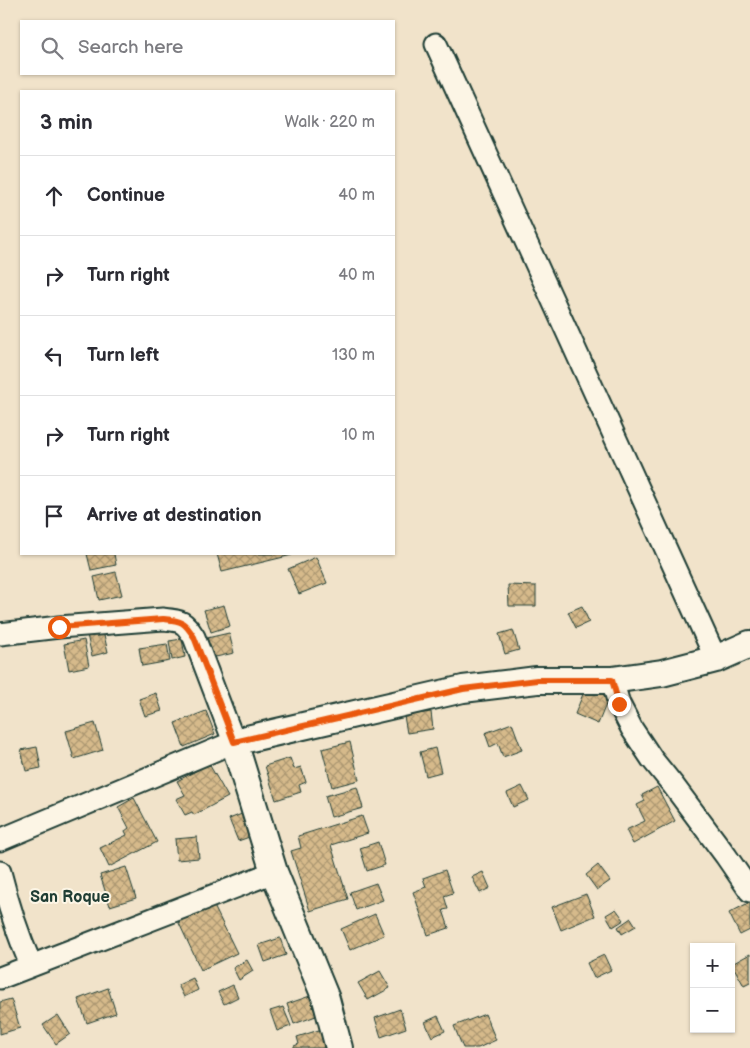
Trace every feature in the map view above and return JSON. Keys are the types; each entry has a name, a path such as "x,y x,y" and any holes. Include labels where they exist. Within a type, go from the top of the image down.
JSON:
{"street":[{"path":"436,44 716,658"},
{"path":"0,634 59,627 163,619 176,620 186,624 194,637 234,742 274,872 326,999 338,1048"},
{"path":"0,840 234,742 463,689 537,680 612,680 662,673 716,658 750,644"},
{"path":"612,680 619,704 647,752 726,856 750,891"},
{"path":"0,872 19,937 31,965"},
{"path":"0,978 274,872"}],"building":[{"path":"87,555 114,555 116,565 91,570"},
{"path":"217,555 292,555 222,572"},
{"path":"316,557 327,583 299,594 288,569"},
{"path":"116,572 122,595 99,600 94,577"},
{"path":"508,585 536,586 536,606 509,606"},
{"path":"224,605 230,626 211,632 204,610"},
{"path":"582,606 589,622 576,628 568,612"},
{"path":"513,630 519,650 505,654 499,634"},
{"path":"103,631 108,652 92,656 87,635"},
{"path":"229,633 234,653 211,658 207,638"},
{"path":"182,639 185,657 172,660 169,641"},
{"path":"84,640 89,666 69,670 64,644"},
{"path":"167,644 170,661 142,666 139,648"},
{"path":"585,689 611,692 598,724 575,714"},
{"path":"156,693 162,711 145,716 139,699"},
{"path":"206,711 215,734 184,747 175,723"},
{"path":"431,712 433,729 407,733 404,716"},
{"path":"95,723 103,750 74,759 66,731"},
{"path":"512,723 522,750 503,757 498,743 490,747 485,733"},
{"path":"350,742 359,780 332,787 322,749"},
{"path":"37,747 41,768 26,771 21,750"},
{"path":"435,748 441,772 426,776 420,752"},
{"path":"290,758 294,769 301,767 306,782 299,785 301,792 276,800 265,766"},
{"path":"209,764 228,797 194,815 192,812 185,815 176,799 185,795 177,781"},
{"path":"522,786 529,800 513,807 507,793"},
{"path":"357,787 363,808 331,817 325,796"},
{"path":"657,787 675,821 633,844 626,830 645,821 637,805 645,801 642,795"},
{"path":"134,798 157,842 109,867 100,848 127,835 125,831 129,828 118,807"},
{"path":"247,812 255,835 238,841 229,819"},
{"path":"362,816 368,833 331,845 348,899 310,911 291,851 301,848 298,836"},
{"path":"197,837 199,858 177,860 175,839"},
{"path":"378,842 385,865 367,871 360,848"},
{"path":"598,865 610,881 597,890 586,875"},
{"path":"126,867 136,898 110,906 100,875"},
{"path":"445,870 453,893 444,896 448,909 443,910 449,928 428,935 413,892 426,887 423,878"},
{"path":"483,872 490,888 480,893 472,877"},
{"path":"376,883 383,900 356,910 350,892"},
{"path":"586,894 595,916 561,930 552,907"},
{"path":"750,902 750,930 740,935 729,913"},
{"path":"213,904 237,953 201,970 178,921"},
{"path":"616,909 624,920 613,927 606,915"},
{"path":"375,914 384,935 350,950 341,929"},
{"path":"631,918 636,926 622,934 618,927"},
{"path":"280,938 286,955 265,962 259,945"},
{"path":"750,954 750,983 744,986 735,970 735,962"},
{"path":"604,955 611,970 594,978 587,963"},
{"path":"247,960 253,971 239,980 233,968"},
{"path":"380,971 390,988 368,1000 358,983"},
{"path":"193,978 198,990 184,997 178,985"},
{"path":"233,985 238,997 224,1004 218,992"},
{"path":"108,988 116,1013 87,1023 78,999"},
{"path":"310,996 316,1016 294,1024 287,1004"},
{"path":"11,999 20,1028 0,1034 0,1002"},
{"path":"283,1007 291,1026 277,1031 270,1011"},
{"path":"400,1009 406,1028 381,1037 375,1018"},
{"path":"485,1014 496,1040 478,1048 463,1048 454,1026"},
{"path":"58,1015 70,1034 56,1044 43,1025"},
{"path":"438,1016 445,1031 432,1037 425,1022"},
{"path":"322,1029 329,1048 294,1048 294,1046 299,1044 297,1037"}],"district":[{"name":"San Roque","path":"70,897"}],"route":[{"path":"59,627 163,619 176,620 186,624 194,637 234,742 463,689 537,680 612,680 619,704"}]}
